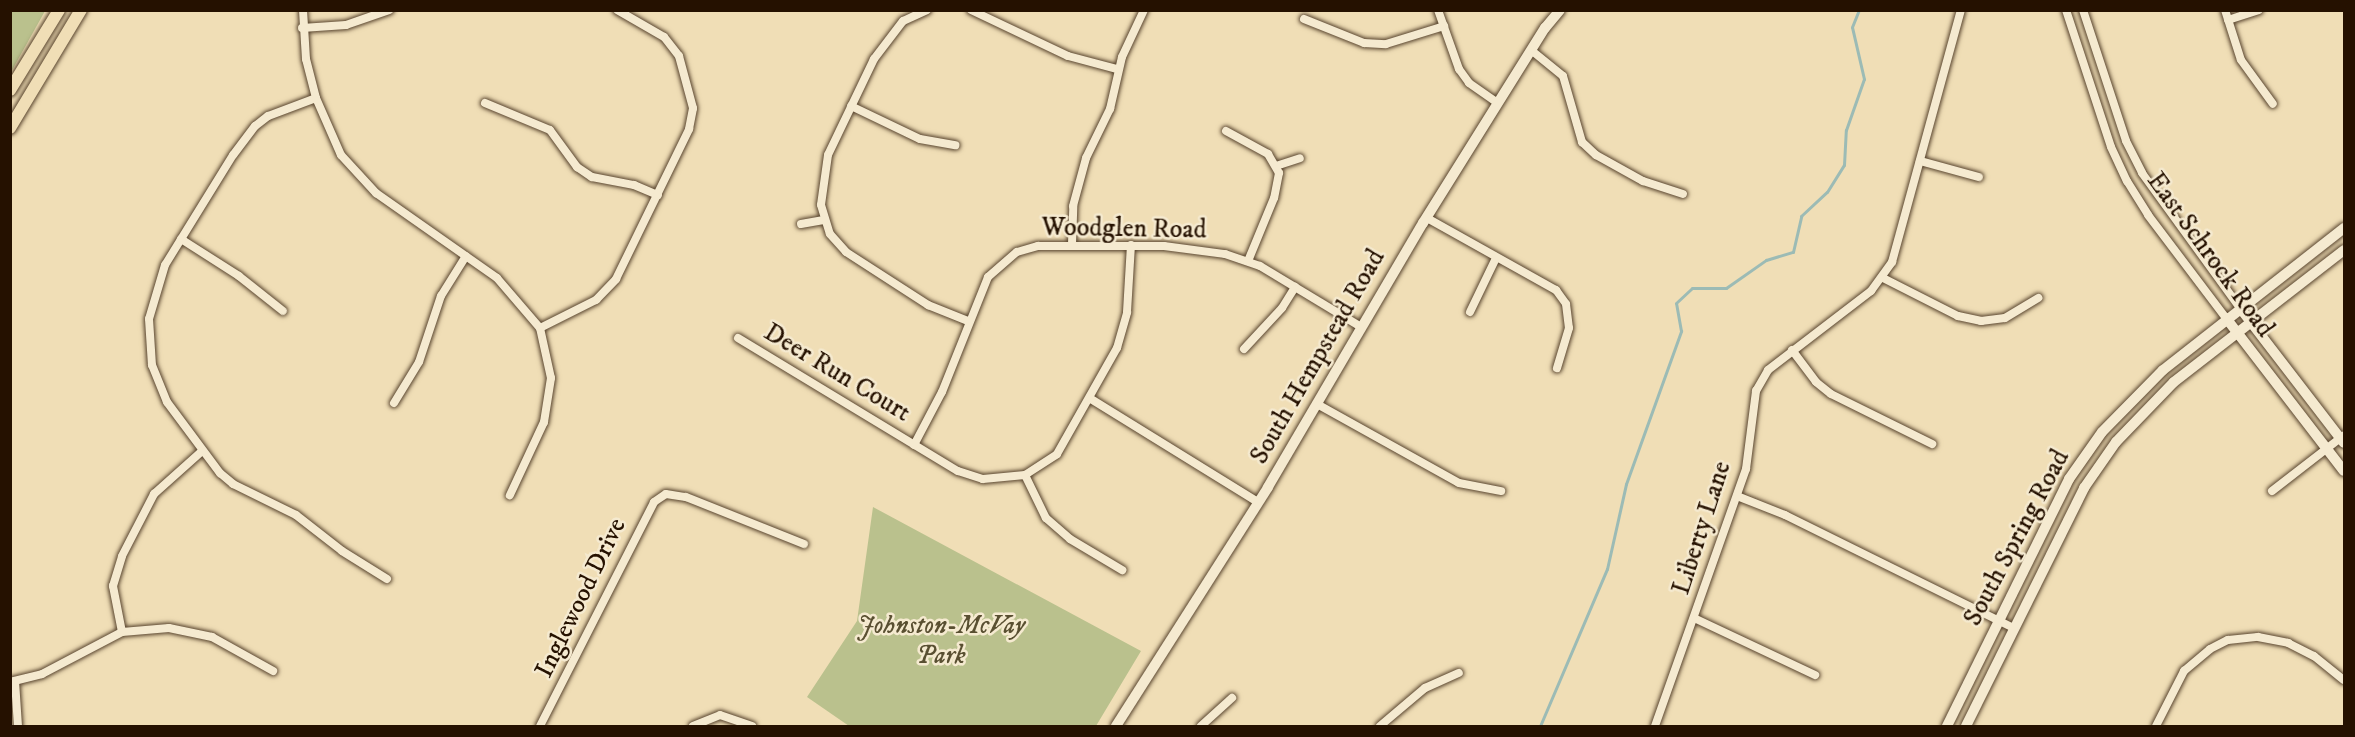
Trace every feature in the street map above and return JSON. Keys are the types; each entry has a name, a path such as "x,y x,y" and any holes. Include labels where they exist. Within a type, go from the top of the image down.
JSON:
{"main road":[{"path":"10,90 59,10"},
{"path":"10,128 81,10"},
{"name":"South Hempstead Road","path":"1116,726 1258,502 1426,218 1531,50 1560,10"},
{"name":"South Spring Road","path":"1947,726 2069,479 2102,432 2136,394 2226,318 2344,228"},
{"name":"South Spring Road","path":"1966,726 2084,488 2116,442 2148,406 2237,332 2344,250"},
{"name":"East Schrock Road","path":"2240,308 2343,439"},
{"name":"East Schrock Road","path":"2226,318 2344,471"}],"street":[{"path":"303,10 302,28 316,98 341,155 376,193 497,278 540,328 551,378 544,422 510,495"},
{"path":"302,28 346,26 389,10"},
{"path":"540,328 596,300 616,279 689,129 693,108 688,79 679,56 664,38 617,10"},
{"path":"927,10 903,21 891,33 851,106 828,155 820,188 824,220 830,234 863,266 928,305 968,321"},
{"path":"970,10 1068,56 1118,69"},
{"path":"1072,244 1073,206 1086,158 1110,109 1118,69 1144,10"},
{"path":"1438,10 1464,76 1498,103"},
{"name":"Liberty Lane","path":"1655,726 1746,469 1756,392 1768,370 1882,278 1892,262 1962,10"},
{"name":"East Schrock Road","path":"2066,10 2104,129 2127,181 2148,215 2226,318"},
{"name":"East Schrock Road","path":"2083,10 2126,141 2142,173 2240,308"},
{"path":"2225,10 2241,60 2273,104"},
{"path":"2228,20 2258,10"},
{"path":"1304,19 1364,43 1386,44 1444,26"},
{"path":"1531,50 1563,75 1582,142 1596,154 1643,181 1683,194"},
{"path":"316,98 268,116 255,126 182,239 155,292 149,319 150,345 158,384 201,452 233,484 296,515 342,551 387,579"},
{"path":"485,103 550,130 578,167 592,177 634,185 658,195"},
{"path":"851,106 920,139 954,145"},
{"path":"1226,132 1268,154 1276,165 1277,189 1248,261"},
{"path":"1276,165 1300,158"},
{"path":"1920,161 1978,177"},
{"path":"1426,218 1496,258 1547,282 1566,304 1569,328 1557,368"},
{"path":"801,224 824,220"},
{"path":"182,239 239,276 283,311"},
{"name":"Woodglen Road","path":"914,445 942,392 983,284 1001,264 1038,246 1072,244 1201,248 1248,261 1361,327"},
{"path":"1122,570 1070,539 1046,518 1025,475 1057,454 1091,399 1117,348 1127,312 1131,245"},
{"path":"394,403 419,362 441,296 466,256"},
{"path":"1470,312 1496,258"},
{"path":"1882,278 1969,320 2005,318 2038,298"},
{"path":"1244,349 1282,308 1295,287"},
{"name":"Deer Run Court","path":"738,338 958,471 983,479 1025,475"},
{"path":"1792,350 1816,382 1831,394 1932,444"},
{"path":"1091,399 1258,502"},
{"path":"1317,404 1459,483 1501,491"},
{"path":"2272,491 2327,448 2343,439"},
{"path":"122,632 113,586 122,556 154,494 201,452"},
{"name":"Inglewood Drive","path":"540,726 646,514 666,494 690,498 804,544"},
{"path":"1737,496 1785,515 2014,628"},
{"path":"1694,618 1815,675"},
{"path":"18,726 13,682 42,674 122,632 186,630 237,648 273,671"},
{"path":"2156,726 2184,671 2210,649 2228,640 2258,637 2288,643 2314,656 2344,680"},
{"path":"1380,726 1425,688 1459,673"},
{"path":"1201,726 1232,698"},
{"path":"693,726 720,715 752,726"}],"green space":[{"path":"10,11 45,11 11,72"},
{"name":"Johnston-McVay Park","path":"873,507 1141,651 1096,726 849,726 807,697 857,621"}],"waterway":[{"path":"1540,726 1607,569 1626,484 1681,331 1676,303 1692,288 1726,288 1766,260 1793,252 1801,216 1827,192 1844,165 1846,130 1864,79 1852,27 1859,10"}]}
